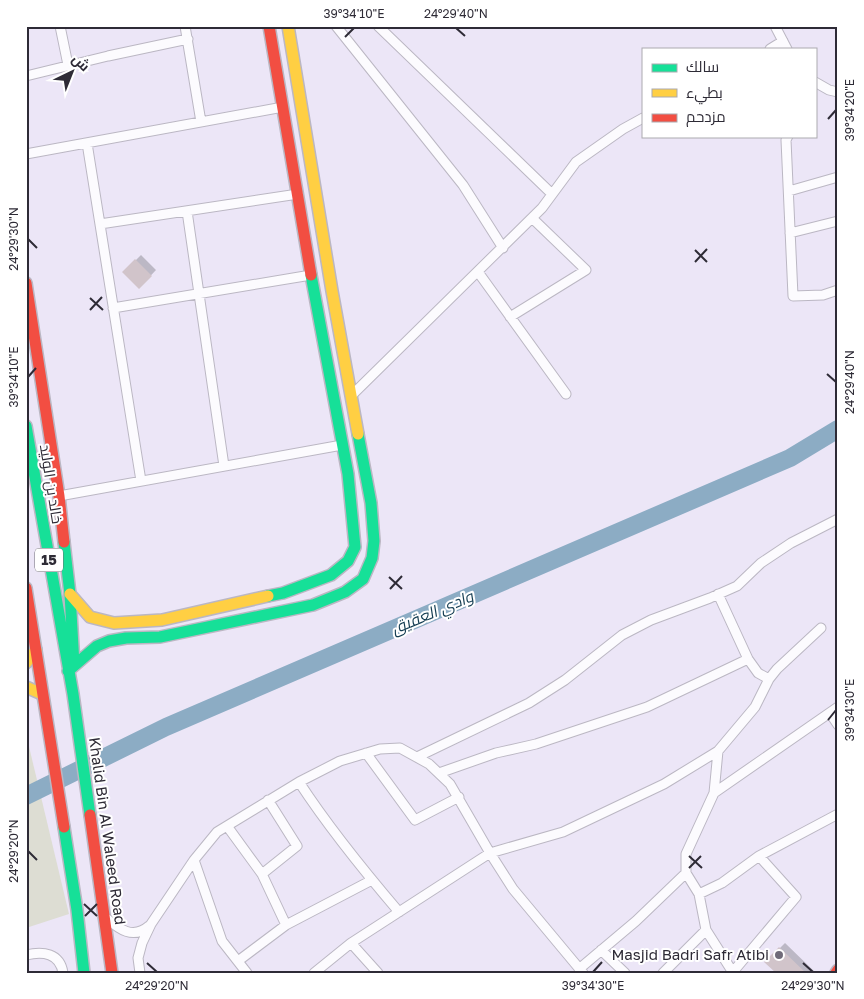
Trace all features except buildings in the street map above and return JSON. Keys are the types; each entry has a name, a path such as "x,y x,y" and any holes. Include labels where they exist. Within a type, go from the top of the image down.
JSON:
{"main road":[{"path":"70,594 90,617 114,622 162,620 283,592 331,575 348,561 355,547 348,474 311,274 269,26"},
{"path":"71,669 97,646 109,641 164,636 313,605 345,592 362,579 372,558 374,540 371,503 320,221 288,26"},
{"path":"26,283 59,496 70,594 71,669"},
{"name":"خالد بن الوليد","path":"26,426 71,669 72,689"},
{"name":"15","path":"26,588 29,657 43,697 77,910 84,973"},
{"path":"162,620 164,636"},
{"path":"26,687 43,697"},
{"name":"Khalid Bin Al Waleed Road","path":"72,689 113,970"}],"street":[{"path":"60,26 68,65"},
{"path":"185,26 201,122"},
{"path":"336,26 463,185 502,248"},
{"path":"378,26 552,194"},
{"path":"775,26 785,45"},
{"path":"26,76 188,39"},
{"path":"816,83 829,90 838,92"},
{"path":"26,154 283,108"},
{"path":"351,396 532,218 576,162 623,129 642,119"},
{"path":"787,138 793,296 823,295 838,290"},
{"path":"87,143 141,482"},
{"path":"789,191 838,177"},
{"path":"100,224 298,194"},
{"path":"187,211 224,466"},
{"path":"510,317 586,270 532,218"},
{"path":"303,226 320,221"},
{"path":"790,233 838,221"},
{"path":"478,272 566,394"},
{"path":"114,308 311,274"},
{"path":"59,496 342,445"},
{"path":"417,757 529,703 566,680 622,636 651,620 737,586 761,564 791,543 838,519"},
{"path":"718,594 748,659 758,673 768,680"},
{"path":"314,973 351,943 490,853 563,832 664,784 718,751 755,707 768,680 794,651 820,628"},
{"path":"439,774 496,753 536,744 647,707 748,659"},
{"path":"714,793 838,707"},
{"path":"830,713 838,725"},
{"path":"140,973 138,958 142,943 151,924 194,860 217,832 299,782 340,761 380,749 400,748 428,764 450,784 513,889 581,971 601,950 636,921 686,872"},
{"path":"718,751 714,793 686,854 686,872 699,894 706,930 732,972 796,897 759,856"},
{"path":"366,753 414,820 459,798"},
{"path":"299,782 318,811 399,912"},
{"path":"262,874 297,846 268,800"},
{"path":"699,894 722,883 759,856 838,814"},
{"path":"227,826 262,874 286,925"},
{"path":"194,860 222,941 247,973"},
{"path":"238,961 286,925 372,880"},
{"path":"104,916 117,928 126,932 141,931 151,924"},
{"path":"663,973 706,930"},
{"path":"351,943 378,973"},
{"path":"601,950 625,973"},
{"path":"28,954 42,952 52,956 60,963 63,973"}],"shaded area":[{"path":"26,734 69,914 26,928"}],"waterway":[{"name":"وادي العقيق","path":"26,796 166,727 790,458 838,429"}],"traffic: fast":[{"path":"268,596 283,593 331,575 348,561 355,547 348,474 311,275"},
{"path":"26,426 73,694 90,815"},
{"path":"68,671 97,646 109,641 126,638 160,637 313,605 345,592 363,579 372,558 374,541 371,503 358,434"},
{"path":"64,542 70,594 74,665"},
{"path":"64,827 77,910 84,973"}],"traffic: slow":[{"path":"288,26 358,434"},
{"path":"70,594 90,617 114,623 162,620 268,596"},
{"path":"26,663 36,650"},
{"path":"26,687 42,694"}],"traffic: jam":[{"path":"269,26 311,275"},
{"path":"26,283 59,496 64,542"},
{"path":"26,588 64,827"},
{"path":"90,815 112,973"}],"place":[{"name":"Masjid Badri Safr Atibi","path":"779,955"}]}
